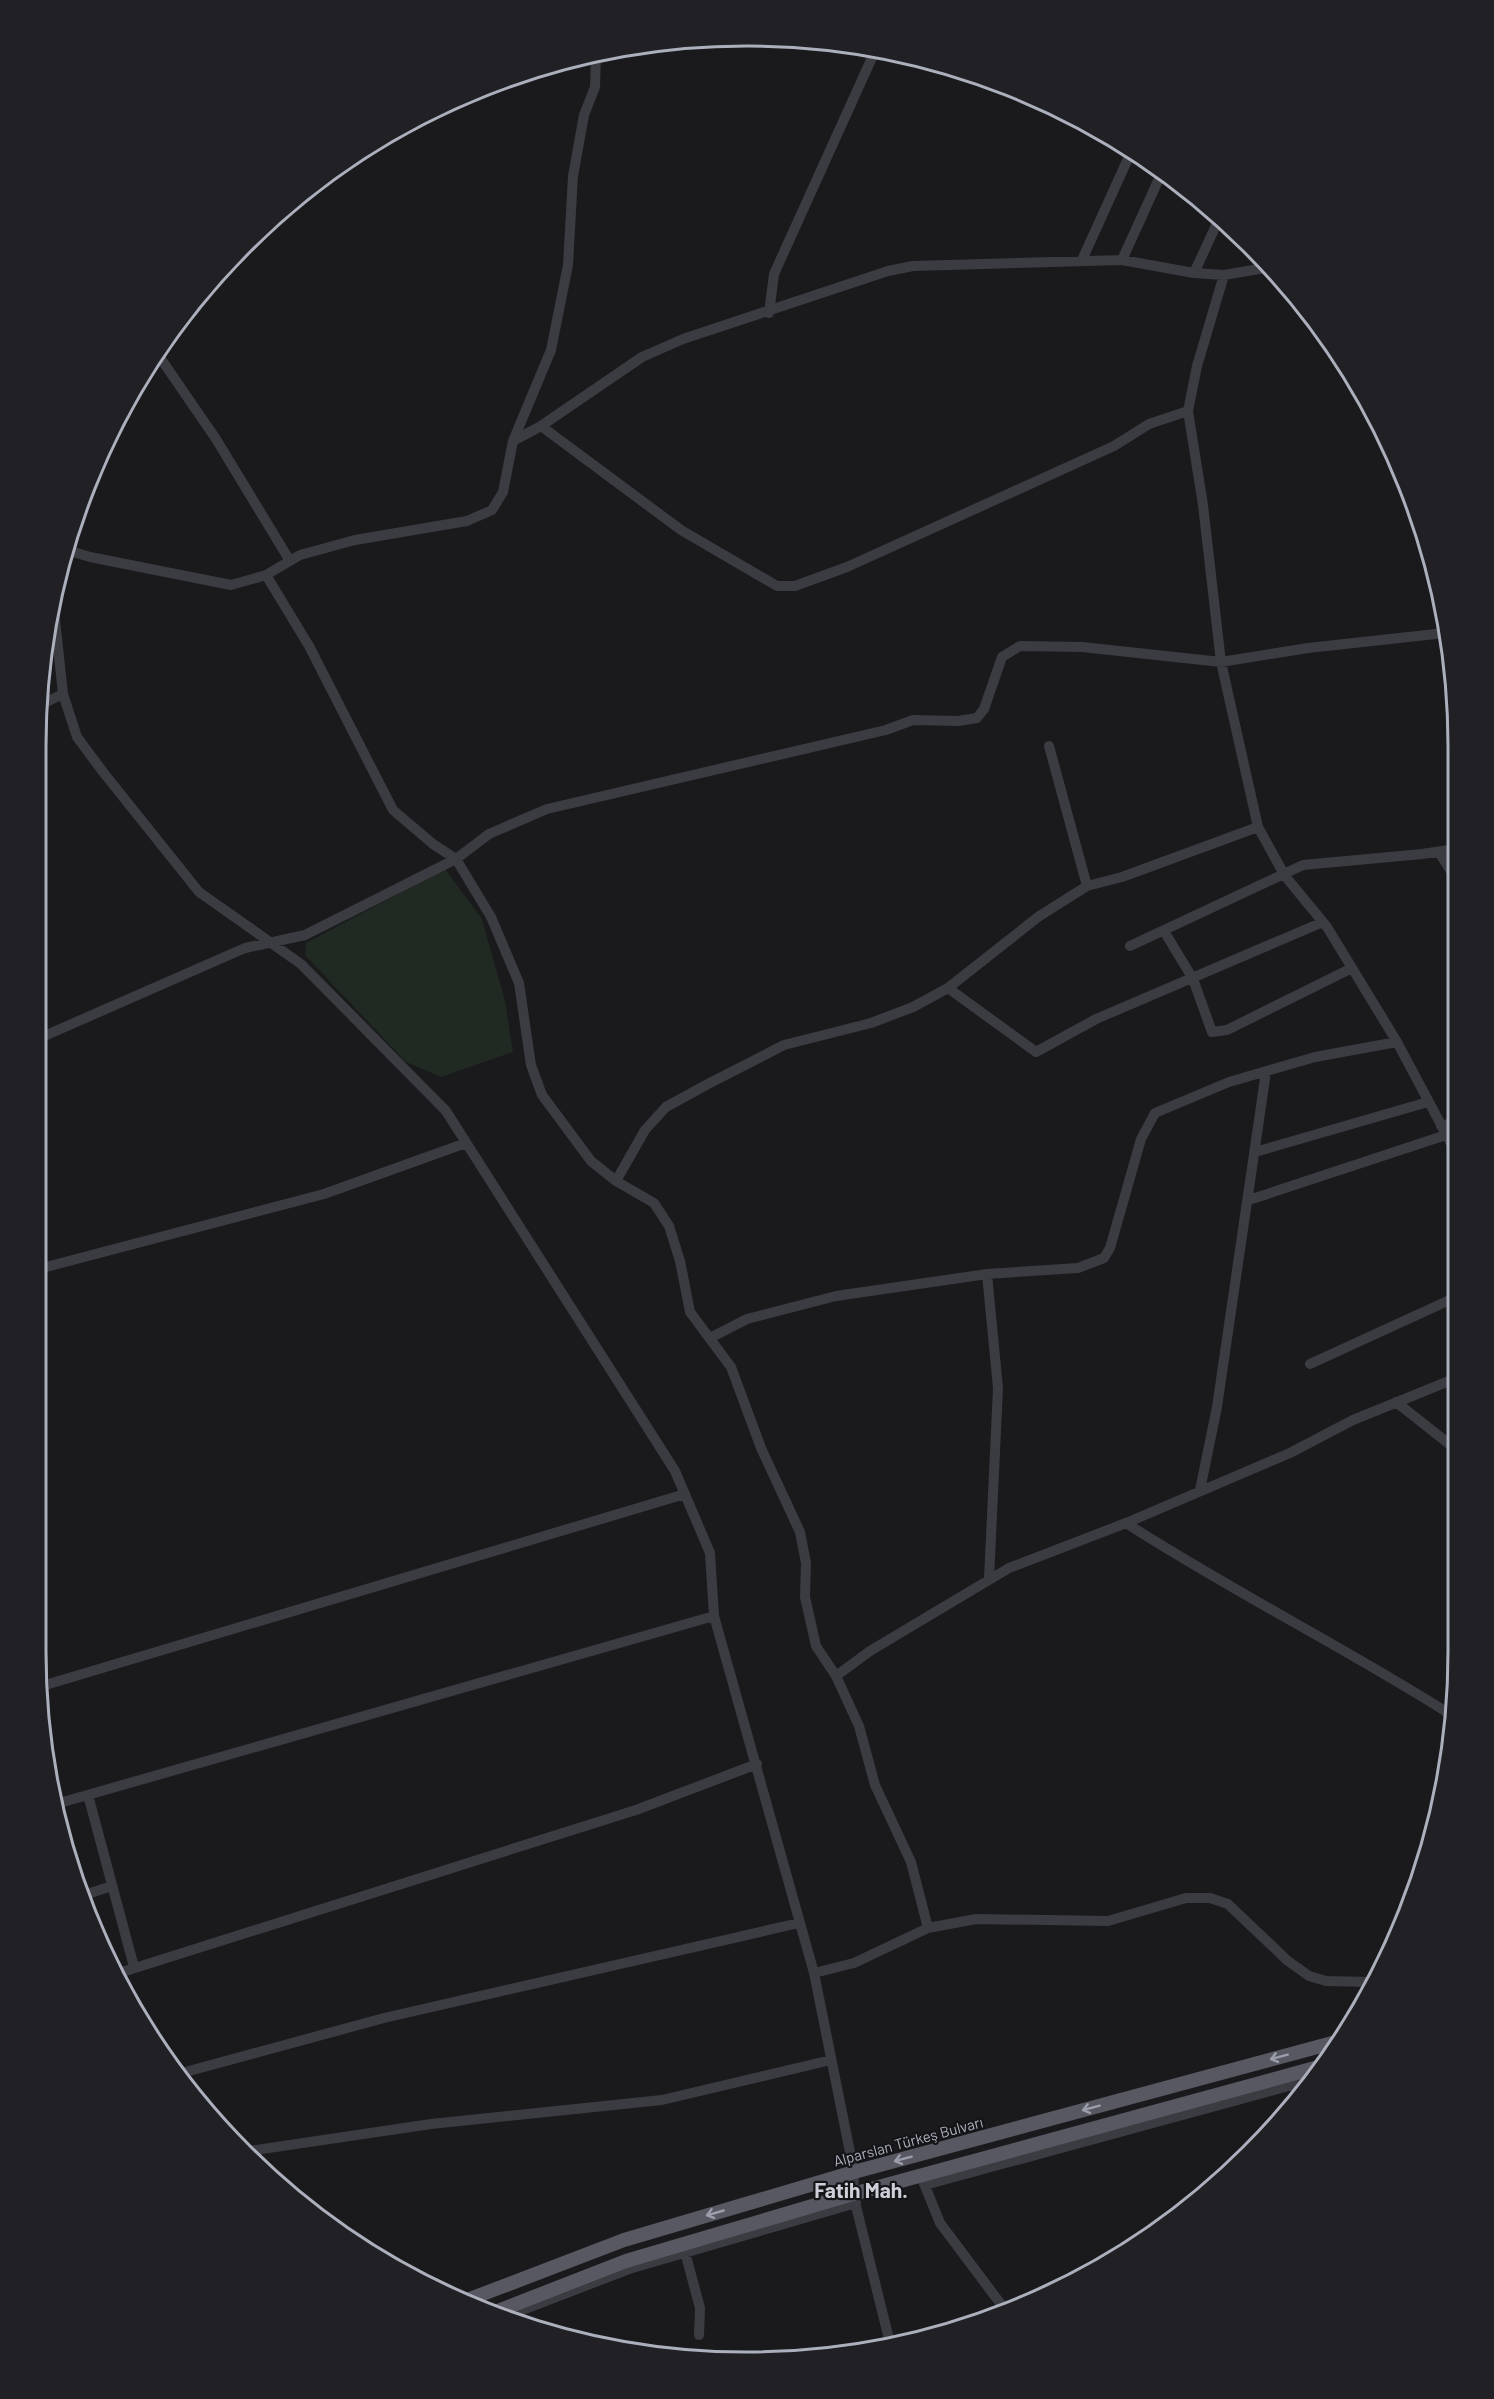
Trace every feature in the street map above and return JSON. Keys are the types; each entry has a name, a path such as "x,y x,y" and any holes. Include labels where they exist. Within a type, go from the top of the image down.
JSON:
{"main road":[{"name":"Alparslan Türkeş Bulvarı","path":"475,2297 624,2240 854,2172 1326,2045"},
{"path":"504,2308 626,2261 1294,2079 1306,2073"}],"street":[{"path":"769,313 774,274 872,58"},
{"path":"74,552 231,585 266,575 300,555 355,540 467,521 492,510 503,492 513,441 551,350 568,265 573,176 584,115 595,87 596,63"},
{"path":"1082,260 1128,160"},
{"path":"1122,260 1158,181"},
{"path":"1194,273 1216,226"},
{"path":"513,441 541,426 642,357 683,339 769,313 888,271 913,266 1082,260 1122,260 1194,273 1224,275 1259,269"},
{"path":"1224,275 1197,366 1188,411 1203,505 1221,662 1258,827 1285,876 1323,922 1352,968 1397,1042 1448,1138"},
{"path":"163,361 216,439 290,561"},
{"path":"541,426 681,530 777,586 795,586 847,567 1114,446 1149,424 1188,411"},
{"path":"266,575 309,646 393,810 433,844 456,859 491,917 519,983 531,1065 542,1095 591,1161 616,1181 654,1203 669,1226 680,1261 690,1312 731,1367 761,1448 800,1532 806,1563 805,1597 816,1646 836,1676 859,1726 875,1785 911,1862 928,1928"},
{"path":"56,631 63,694 78,736 199,892 301,964 446,1111 675,1472 710,1552 714,1616 814,1973 854,2172 854,2198 889,2338"},
{"path":"46,1035 244,948 305,934 456,859 489,834 547,809 886,730 913,720 958,721 976,718 984,709 1002,657 1020,646 1082,647 1221,662 1340,644 1438,634"},
{"path":"48,701 63,694"},
{"path":"1049,746 1086,886"},
{"path":"616,1181 645,1130 666,1107 784,1045 871,1023 913,1007 948,988 1038,917 1086,886 1122,877 1258,827"},
{"path":"1130,946 1285,876 1304,865 1448,850"},
{"path":"1439,852 1448,866"},
{"path":"948,988 1036,1052 1096,1019 1193,980 1323,922"},
{"path":"1164,931 1193,980 1212,1032 1227,1030 1352,968"},
{"path":"710,1338 747,1319 836,1296 987,1274 1078,1268 1104,1258 1110,1248 1141,1140 1155,1113 1229,1082 1315,1057 1397,1042"},
{"path":"1200,1490 1217,1407 1266,1072"},
{"path":"1255,1152 1428,1102"},
{"path":"1249,1200 1448,1127"},
{"path":"46,1267 324,1194 465,1143"},
{"path":"987,1274 998,1388 989,1579"},
{"path":"1310,1364 1448,1301"},
{"path":"836,1676 870,1651 1009,1568 1126,1523 1290,1453 1353,1420 1448,1381"},
{"path":"1396,1402 1448,1443"},
{"path":"47,1684 685,1494"},
{"path":"1126,1523 1201,1571 1373,1666 1445,1711"},
{"path":"63,1802 367,1713 714,1616"},
{"path":"124,1971 636,1810 757,1764"},
{"path":"88,1795 134,1967"},
{"path":"90,1893 112,1886"},
{"path":"814,1973 854,1963 928,1928 976,1918 1108,1921 1186,1898 1210,1898 1228,1904 1288,1961 1309,1976 1326,1980 1365,1982"},
{"path":"187,2072 384,2018 800,1923"},
{"path":"255,2150 431,2124 662,2100 831,2060"},
{"path":"1296,2087 1294,2079 1302,2079"},
{"path":"923,2180 940,2223 1001,2304"},
{"path":"516,2313 629,2268 854,2198"},
{"path":"685,2252 700,2308 699,2335"}],"shaded area":[{"path":"445,869 482,919 505,1001 513,1052 441,1077 406,1062 305,955 306,943"}],"district":[{"name":"Fatih Mah.","path":"861,2189"}]}
